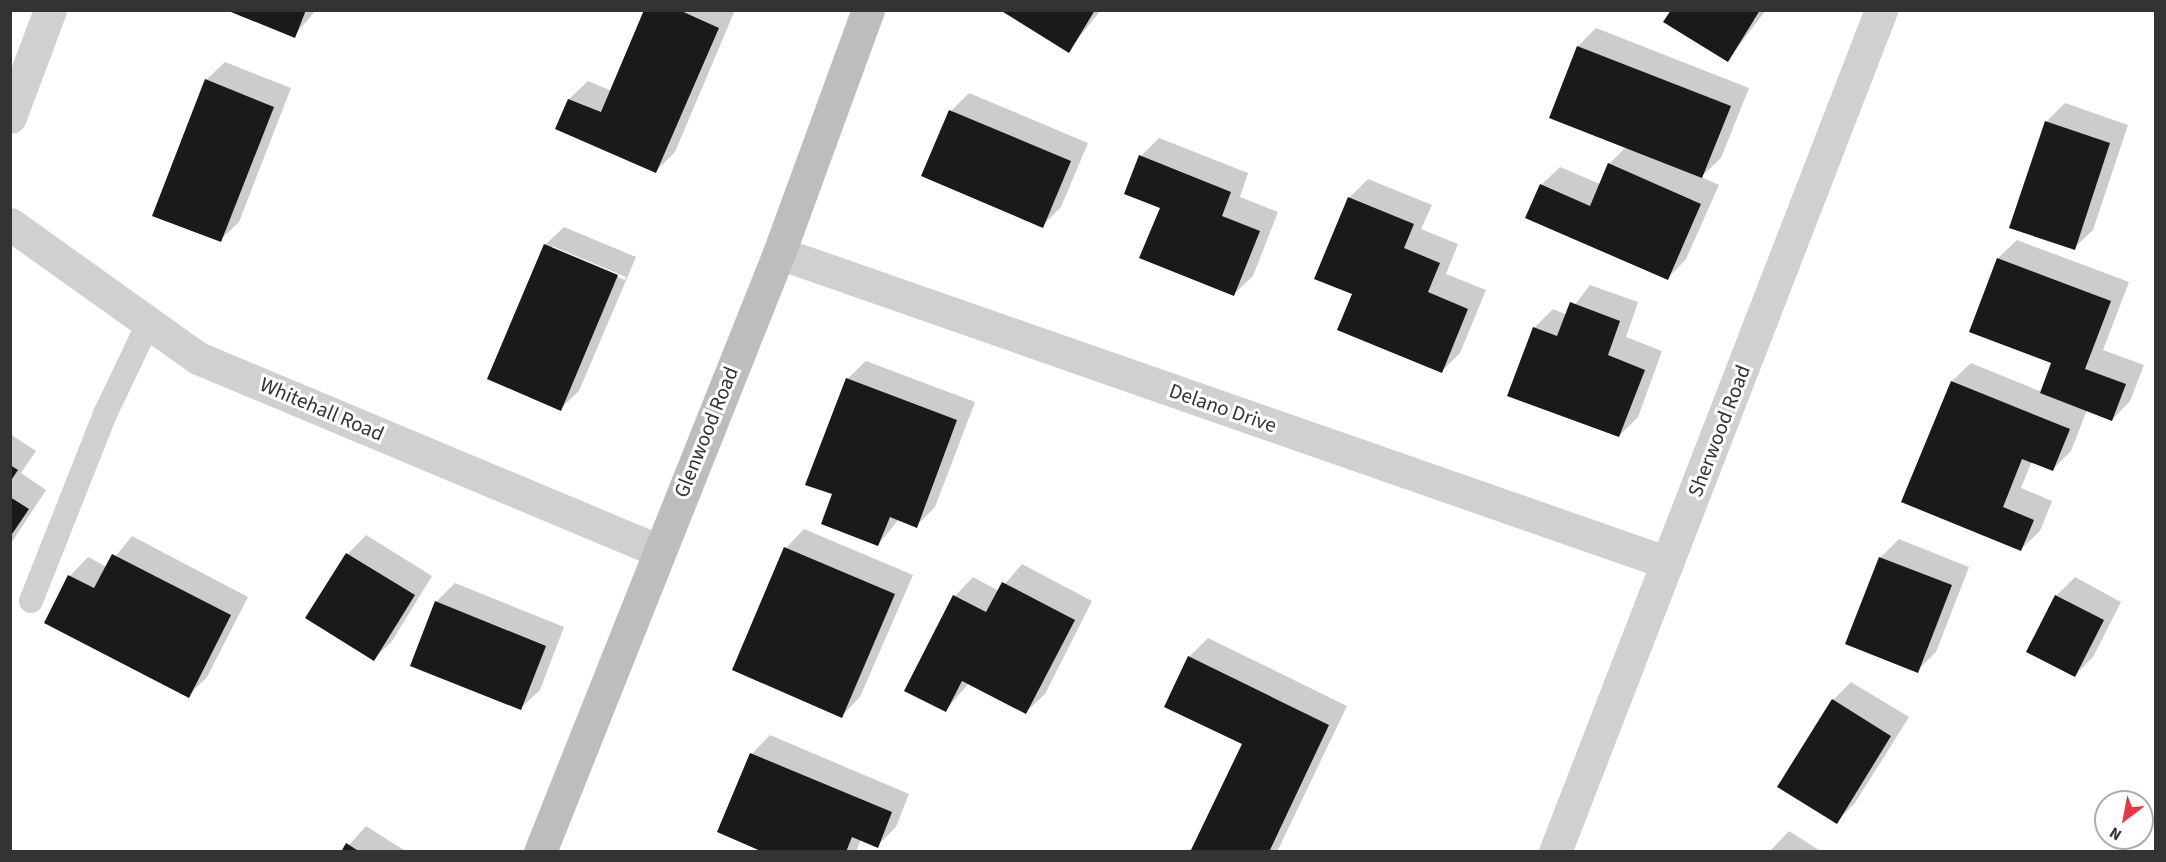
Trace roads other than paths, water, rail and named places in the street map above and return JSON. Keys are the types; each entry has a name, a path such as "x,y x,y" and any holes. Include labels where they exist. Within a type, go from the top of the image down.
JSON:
{"street":[{"path":"10,117 50,10"},
{"name":"Glenwood Road","path":"540,852 658,550 779,254 868,10"},
{"name":"Sherwood Road","path":"1554,852 1881,10"},
{"name":"Whitehall Road","path":"10,224 198,357 658,550"},
{"name":"Delano Drive","path":"779,254 1668,563"}],"lane":[{"path":"31,601 106,412 149,322"}]}
